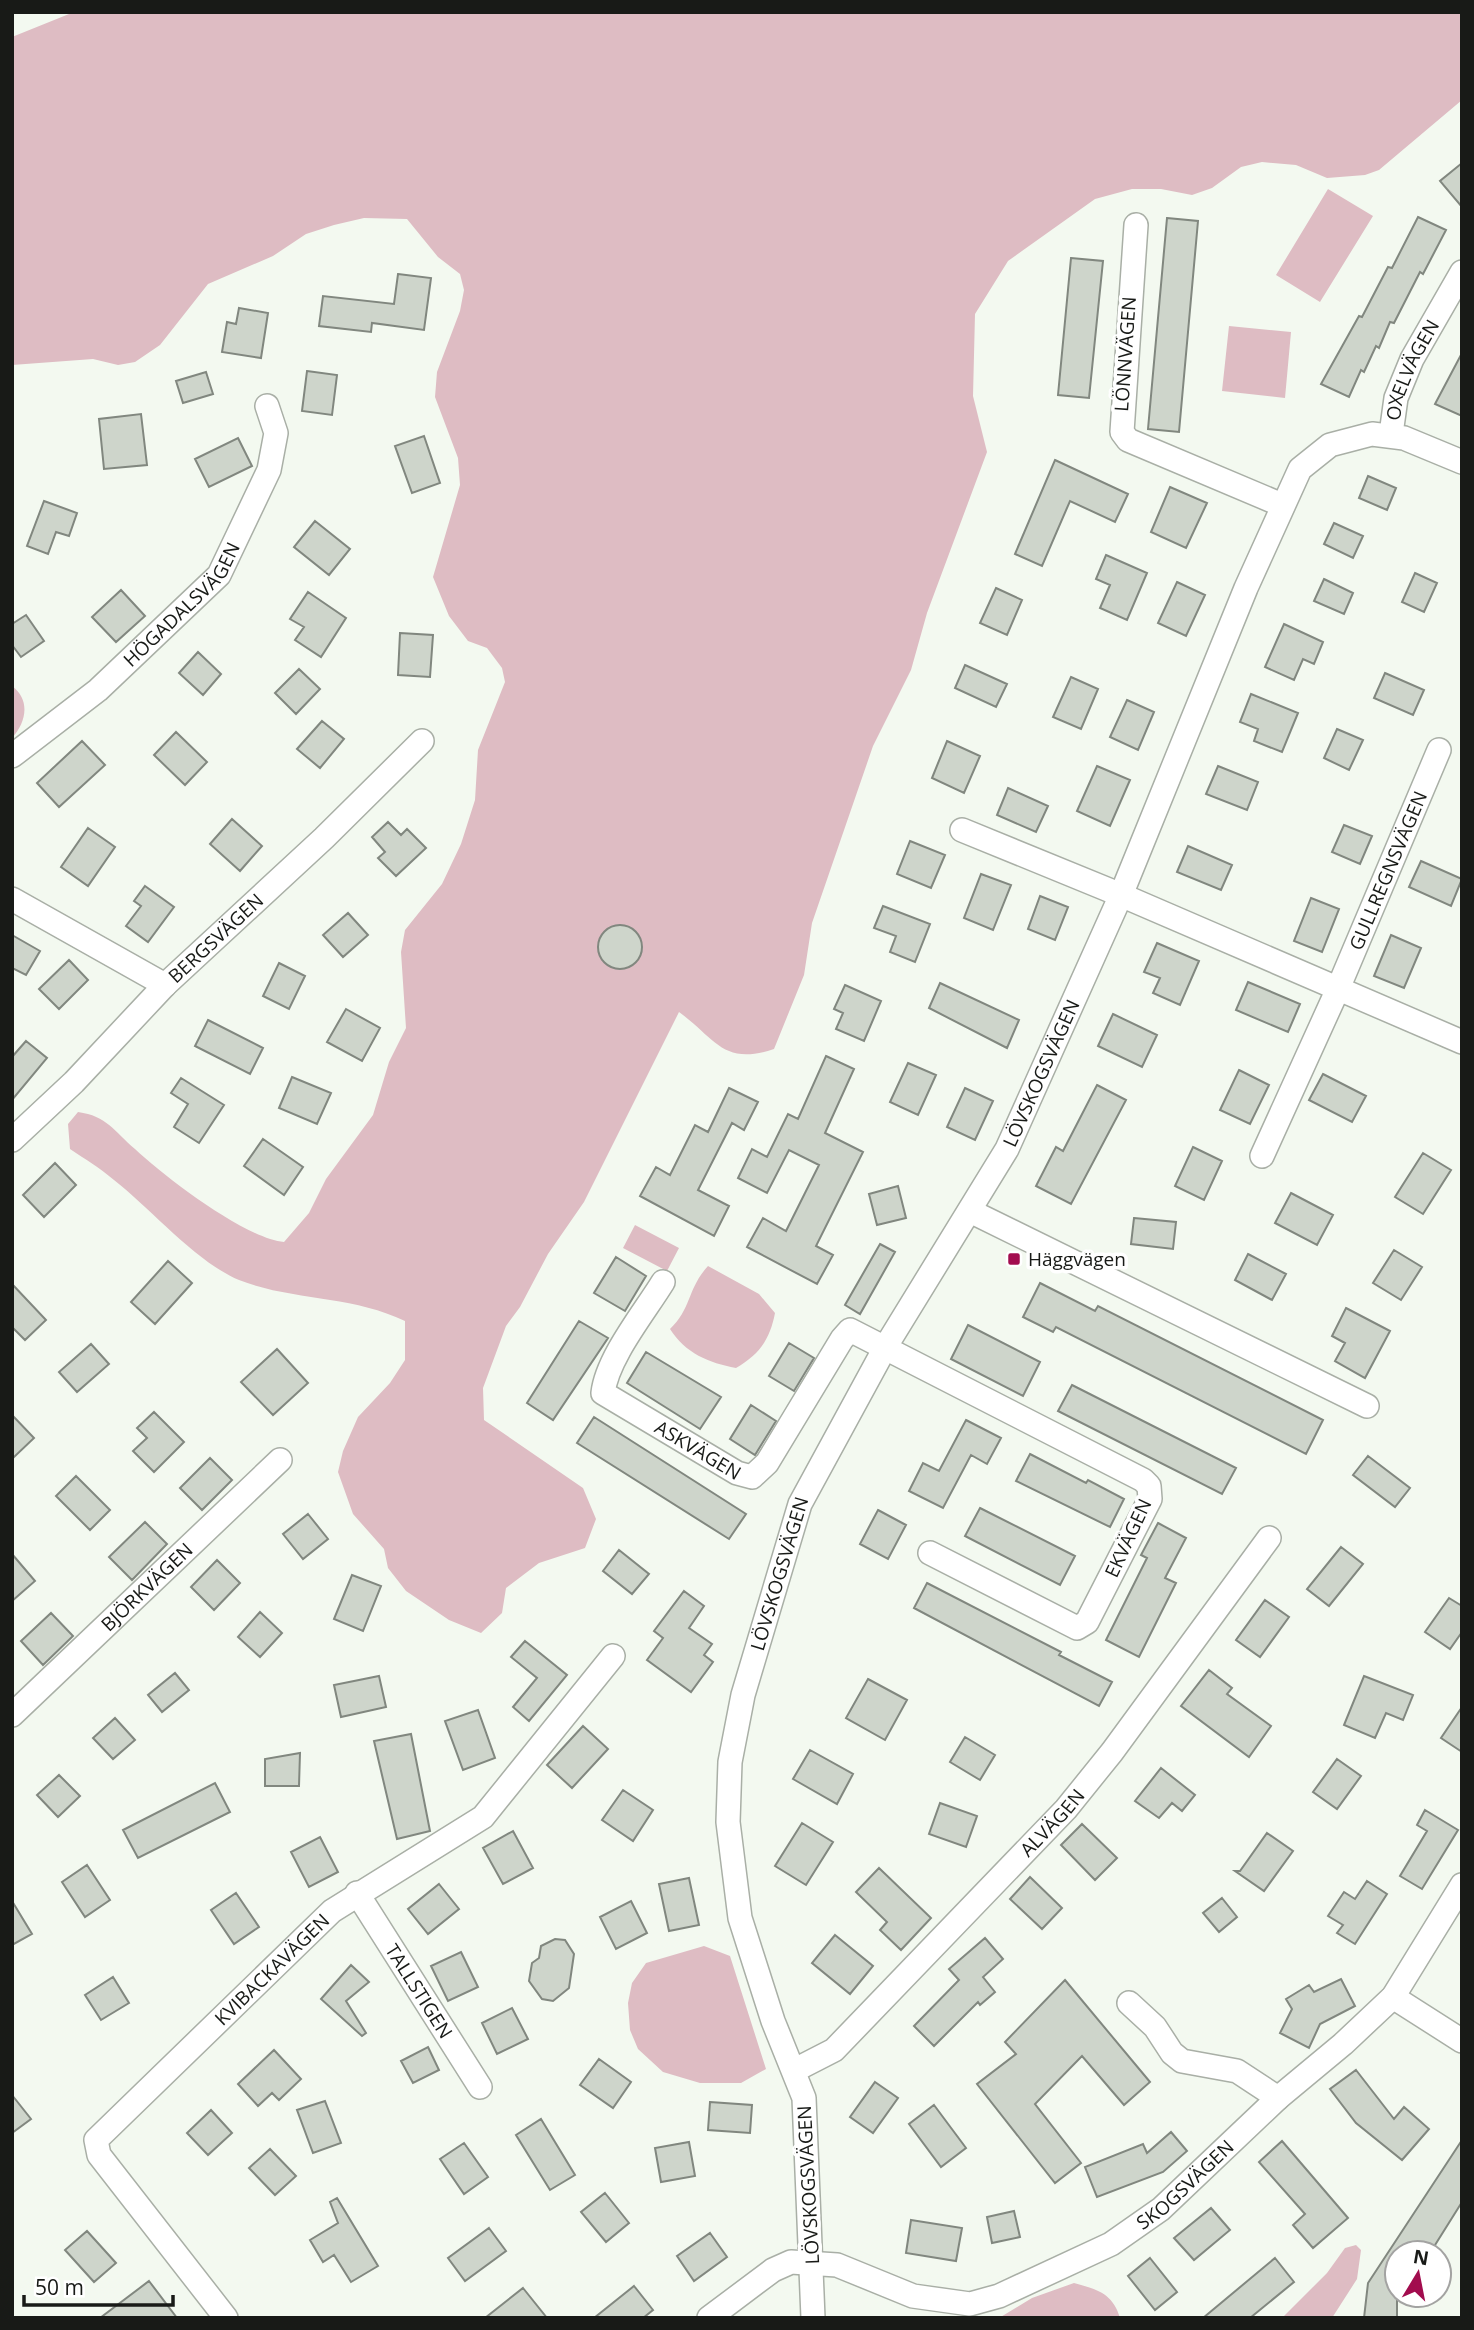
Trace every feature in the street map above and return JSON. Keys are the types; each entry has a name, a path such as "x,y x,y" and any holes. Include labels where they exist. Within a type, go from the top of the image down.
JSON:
{"street":[{"name":"LÖNNVÄGEN","path":"1136,225 1122,432 1128,440 1282,505"},
{"name":"OXELVÄGEN","path":"1391,434 1396,398 1412,359 1462,272"},
{"name":"HÖGADALSVÄGEN","path":"12,756 98,690 219,575 270,470 276,433 267,405"},
{"name":"LÖVSKOGSVÄGEN","path":"813,2318 804,2098 795,2070 773,2021 740,1918 728,1822 730,1762 757,1643 800,1504 886,1346 1007,1149 1121,895 1282,505 1300,469 1317,454 1358,436 1391,434 1462,462"},
{"name":"BERGSVÄGEN","path":"12,1140 74,1082 165,985 324,838 422,741"},
{"name":"GULLREGNSVÄGEN","path":"1262,1156 1337,991 1439,750"},
{"path":"962,830 1121,895 1337,991 1462,1042"},
{"path":"12,899 165,985"},
{"path":"970,1211 1367,1406"},
{"name":"ASKVÄGEN","path":"663,1282 618,1354 604,1382 603,1393 737,1473 752,1477 767,1463 850,1330 886,1346"},
{"name":"EKVÄGEN","path":"886,1346 1143,1480 1150,1493 1150,1500 1087,1622 1077,1628 930,1553"},
{"name":"BJÖRKVÄGEN","path":"12,1715 280,1460"},
{"name":"ALVÄGEN","path":"795,2070 834,2050 1066,1808 1112,1752 1269,1538"},
{"name":"KVIBACKAVÄGEN","path":"226,2318 99,2155 96,2140 323,1920 357,1893 483,1817 613,1656"},
{"name":"SKOGSVÄGEN","path":"709,2318 773,2270 791,2262 837,2265 913,2296 970,2311 1111,2244 1141,2226 1220,2156 1278,2098 1343,2044 1393,1997 1462,1885"},
{"name":"TALLSTIGEN","path":"357,1893 480,2087"},
{"path":"1393,1997 1462,2041"},
{"path":"1129,2003 1155,2027 1172,2053 1182,2061 1237,2071 1278,2098"}],"shaded area":[{"path":"74,12 1462,12 1462,100 1379,170 1365,175 1327,178 1296,165 1262,162 1241,167 1212,188 1192,195 1161,189 1132,189 1095,199 1008,261 975,314 973,396 987,452 927,613 911,670 873,746 812,923 804,975 774,1049 743,1054 731,1052 721,1047 679,1012 584,1202 548,1254 520,1307 506,1326 483,1388 484,1420 583,1488 596,1519 585,1548 539,1563 506,1588 502,1613 481,1633 449,1620 406,1591 388,1568 384,1549 353,1514 338,1472 343,1451 358,1417 390,1383 405,1360 405,1321 343,1302 259,1287 223,1272 190,1248 109,1176 70,1149 68,1124 78,1112 96,1117 110,1125 166,1175 206,1205 249,1230 284,1242 309,1213 326,1179 373,1115 389,1062 406,1028 401,952 405,930 442,884 461,844 475,800 478,750 505,682 502,668 487,648 468,641 449,616 433,577 460,485 458,458 435,397 437,372 460,311 464,290 460,274 438,257 407,219 364,218 306,234 273,256 208,284 160,345 135,362 118,365 93,359 12,365 12,37"},
{"path":"1328,189 1373,216 1320,302 1276,275"},
{"path":"1229,326 1291,332 1285,398 1222,391"},
{"path":"12,686 22,698 24,712 21,726 12,738"},
{"path":"635,1225 679,1248 667,1271 623,1248"},
{"path":"708,1266 759,1294 775,1313 763,1345 736,1368 698,1356 683,1345 670,1329 682,1314 696,1283"},
{"path":"704,1946 730,1956 766,2069 741,2083 700,2083 663,2072 638,2049 630,2030 628,2003 632,1983 646,1963"},
{"path":"1356,2245 1361,2250 1357,2279 1332,2318 1282,2318 1327,2273 1345,2248"},
{"path":"1074,2283 1103,2293 1113,2303 1120,2318 999,2318 1032,2298"}],"building":[{"path":"1462,163 1462,207 1440,181"},
{"path":"1418,217 1446,230 1423,274 1420,272 1394,323 1390,322 1379,348 1376,346 1364,372 1361,370 1349,397 1321,384 1359,316 1362,317 1388,267 1392,268"},
{"path":"1167,218 1198,221 1179,432 1148,429"},
{"path":"1071,258 1103,261 1089,398 1058,395"},
{"path":"398,274 431,278 424,330 372,323 371,332 319,326 323,296 394,304"},
{"path":"239,308 268,313 261,358 222,352 227,322 236,324"},
{"path":"1462,353 1462,416 1435,404"},
{"path":"307,371 337,375 332,415 302,411"},
{"path":"206,372 213,394 183,403 176,381"},
{"path":"141,414 147,465 104,469 99,419"},
{"path":"424,436 440,483 412,493 395,446"},
{"path":"238,438 252,466 209,487 195,459"},
{"path":"1055,460 1128,494 1115,522 1070,501 1042,566 1015,554"},
{"path":"1368,476 1396,488 1387,510 1359,498"},
{"path":"1170,487 1207,503 1186,548 1151,532"},
{"path":"44,501 77,513 69,536 56,532 48,554 27,546"},
{"path":"315,521 350,549 329,575 294,547"},
{"path":"1334,523 1363,536 1353,558 1324,544"},
{"path":"1106,555 1147,573 1127,620 1100,608 1110,585 1096,579"},
{"path":"1415,573 1437,583 1424,612 1402,602"},
{"path":"1324,579 1353,593 1344,614 1314,601"},
{"path":"1177,582 1205,595 1186,636 1158,623"},
{"path":"996,588 1022,600 1007,635 980,623"},
{"path":"121,590 145,616 116,642 92,617"},
{"path":"308,592 346,618 321,657 295,640 304,627 290,619"},
{"path":"26,615 44,641 21,657 12,645 12,624"},
{"path":"1284,624 1323,642 1314,664 1303,659 1294,680 1265,667"},
{"path":"400,633 433,635 430,677 398,675"},
{"path":"198,652 221,674 203,695 179,673"},
{"path":"965,665 1007,684 996,707 955,688"},
{"path":"299,669 320,689 296,714 275,693"},
{"path":"1385,673 1424,690 1413,715 1374,698"},
{"path":"1071,677 1098,689 1081,729 1053,717"},
{"path":"1251,694 1298,713 1282,752 1254,741 1258,729 1240,722"},
{"path":"1127,700 1154,712 1138,750 1110,737"},
{"path":"322,721 344,739 320,768 297,749"},
{"path":"1337,729 1363,740 1349,770 1324,758"},
{"path":"176,732 207,762 185,785 154,755"},
{"path":"82,741 105,765 59,807 37,783"},
{"path":"947,741 980,756 964,793 932,778"},
{"path":"1097,766 1130,780 1110,826 1077,811"},
{"path":"1218,766 1258,782 1247,810 1206,794"},
{"path":"1008,788 1048,806 1036,832 997,815"},
{"path":"232,819 262,846 240,871 210,844"},
{"path":"388,822 401,835 407,829 426,848 396,876 378,858 385,852 372,837"},
{"path":"1344,825 1372,836 1360,864 1332,852"},
{"path":"88,828 115,847 88,886 61,867"},
{"path":"910,841 945,855 931,888 897,874"},
{"path":"1188,846 1232,865 1221,890 1177,872"},
{"path":"1421,861 1462,879 1451,906 1409,887"},
{"path":"981,874 1011,885 993,930 964,918"},
{"path":"145,886 174,907 148,942 126,926 141,906 134,901"},
{"path":"1040,896 1068,907 1055,940 1028,929"},
{"path":"1311,898 1339,909 1322,952 1294,941"},
{"path":"883,906 930,924 915,962 890,952 896,936 874,928"},
{"path":"348,913 368,935 343,957 323,935"},
{"path":"620,925 636,931 642,947 636,963 620,969 604,963 598,947 604,931"},
{"path":"12,935 40,951 26,975 12,968"},
{"path":"1391,935 1421,948 1404,988 1374,976"},
{"path":"1157,943 1199,961 1180,1005 1153,993 1160,978 1144,972"},
{"path":"69,960 88,980 59,1009 39,989"},
{"path":"279,963 305,976 289,1009 263,996"},
{"path":"1248,982 1300,1004 1288,1032 1236,1010"},
{"path":"940,983 1019,1020 1007,1048 929,1008"},
{"path":"845,985 881,1001 864,1041 836,1029 843,1013 834,1009"},
{"path":"346,1009 380,1028 362,1061 327,1042"},
{"path":"1113,1014 1157,1035 1142,1067 1098,1046"},
{"path":"208,1020 263,1048 250,1074 195,1046"},
{"path":"26,1041 47,1058 12,1100 12,1057"},
{"path":"826,1056 854,1069 825,1133 863,1152 816,1246 833,1255 817,1284 747,1247 763,1218 786,1231 819,1165 789,1150 767,1193 738,1178 752,1149 767,1157 788,1114 798,1119"},
{"path":"908,1063 936,1075 918,1115 890,1102"},
{"path":"1239,1070 1269,1085 1250,1124 1220,1110"},
{"path":"1323,1074 1366,1096 1352,1122 1309,1100"},
{"path":"292,1077 331,1093 317,1124 279,1108"},
{"path":"181,1078 224,1105 199,1143 174,1127 188,1104 171,1093"},
{"path":"1097,1085 1126,1100 1071,1204 1036,1186 1056,1147 1063,1151"},
{"path":"729,1088 758,1102 744,1130 732,1123 698,1190 729,1206 714,1236 640,1196 656,1167 670,1175 695,1125 708,1132"},
{"path":"965,1088 993,1101 975,1140 947,1127"},
{"path":"263,1139 303,1167 284,1195 244,1166"},
{"path":"1193,1147 1222,1161 1204,1200 1175,1186"},
{"path":"1423,1153 1451,1170 1423,1214 1395,1197"},
{"path":"55,1163 76,1185 44,1217 23,1195"},
{"path":"898,1186 906,1218 877,1225 869,1194"},
{"path":"1291,1193 1333,1215 1317,1245 1275,1223"},
{"path":"1134,1218 1176,1222 1173,1249 1131,1244"},
{"path":"880,1244 895,1252 860,1314 845,1305"},
{"path":"1394,1250 1422,1267 1401,1300 1373,1283"},
{"path":"1248,1254 1286,1274 1272,1300 1235,1280"},
{"path":"616,1257 646,1276 625,1311 594,1293"},
{"path":"168,1261 192,1283 155,1324 131,1302"},
{"path":"1040,1283 1095,1311 1098,1306 1323,1420 1306,1454 1056,1327 1053,1332 1023,1317"},
{"path":"12,1284 46,1320 25,1340 12,1327"},
{"path":"1346,1308 1390,1331 1365,1378 1335,1361 1345,1343 1332,1336"},
{"path":"579,1321 608,1338 553,1420 527,1403"},
{"path":"968,1325 1040,1362 1023,1396 951,1359"},
{"path":"789,1343 814,1358 794,1391 769,1376"},
{"path":"91,1344 109,1364 77,1392 59,1372"},
{"path":"277,1349 308,1383 273,1415 241,1382"},
{"path":"646,1352 721,1397 700,1429 627,1383"},
{"path":"1072,1385 1236,1468 1222,1494 1058,1411"},
{"path":"751,1405 776,1421 755,1455 730,1439"},
{"path":"154,1412 184,1442 154,1472 133,1451 147,1438 137,1428"},
{"path":"12,1415 34,1438 12,1459"},
{"path":"594,1417 746,1514 729,1539 577,1443"},
{"path":"966,1420 1001,1438 987,1464 971,1455 943,1508 909,1491 923,1463 939,1471"},
{"path":"1030,1454 1124,1499 1110,1527 1016,1481"},
{"path":"1368,1456 1410,1488 1395,1507 1353,1475"},
{"path":"210,1458 232,1480 202,1510 180,1488"},
{"path":"76,1476 110,1510 90,1530 56,1496"},
{"path":"980,1508 1075,1556 1060,1585 965,1536"},
{"path":"878,1510 906,1525 888,1559 860,1544"},
{"path":"308,1514 328,1539 303,1559 283,1534"},
{"path":"145,1522 167,1544 132,1580 109,1557"},
{"path":"1158,1523 1186,1538 1165,1578 1176,1583 1139,1657 1106,1640 1147,1558 1141,1555"},
{"path":"1341,1547 1363,1564 1329,1606 1307,1589"},
{"path":"619,1550 649,1574 632,1594 603,1571"},
{"path":"12,1554 35,1581 12,1601"},
{"path":"217,1560 240,1583 214,1610 191,1587"},
{"path":"352,1575 381,1586 363,1631 334,1619"},
{"path":"927,1583 1061,1652 1059,1655 1112,1682 1099,1706 914,1608"},
{"path":"684,1591 704,1606 689,1628 712,1644 704,1655 713,1662 691,1692 647,1660 663,1638 654,1631"},
{"path":"1449,1598 1462,1606 1462,1632 1450,1649 1425,1632"},
{"path":"1265,1600 1289,1617 1260,1657 1236,1640"},
{"path":"260,1612 282,1633 260,1657 238,1637"},
{"path":"51,1613 73,1636 43,1665 21,1641"},
{"path":"525,1641 567,1675 529,1721 513,1707 537,1678 511,1657"},
{"path":"1209,1670 1232,1688 1227,1694 1271,1726 1249,1757 1181,1706"},
{"path":"175,1673 189,1690 162,1712 148,1695"},
{"path":"379,1676 386,1707 341,1717 334,1685"},
{"path":"1364,1676 1413,1695 1403,1720 1386,1713 1375,1738 1344,1725"},
{"path":"868,1679 907,1700 885,1740 846,1718"},
{"path":"1462,1707 1462,1752 1441,1738"},
{"path":"478,1710 495,1758 463,1770 445,1721"},
{"path":"115,1718 135,1740 113,1759 93,1738"},
{"path":"583,1726 608,1749 572,1788 547,1765"},
{"path":"411,1734 430,1831 397,1839 374,1741"},
{"path":"965,1737 995,1755 980,1780 950,1762"},
{"path":"810,1750 853,1774 837,1804 793,1779"},
{"path":"300,1753 299,1786 265,1786 265,1759"},
{"path":"1337,1759 1361,1776 1337,1809 1313,1792"},
{"path":"1161,1768 1195,1795 1182,1811 1172,1803 1159,1818 1135,1801"},
{"path":"59,1775 80,1796 58,1817 37,1795"},
{"path":"215,1783 230,1812 138,1858 123,1830"},
{"path":"623,1790 653,1810 633,1841 602,1820"},
{"path":"940,1803 977,1816 966,1847 929,1834"},
{"path":"1425,1810 1458,1830 1422,1889 1400,1876 1427,1831 1417,1825"},
{"path":"802,1823 833,1842 806,1885 775,1866"},
{"path":"1082,1824 1117,1858 1095,1880 1061,1845"},
{"path":"513,1831 533,1868 503,1884 483,1848"},
{"path":"1267,1833 1293,1851 1264,1891 1235,1871 1240,1871"},
{"path":"320,1837 338,1872 309,1887 291,1852"},
{"path":"87,1865 110,1900 85,1917 62,1882"},
{"path":"879,1868 931,1918 901,1950 880,1930 887,1922 856,1892"},
{"path":"1030,1877 1062,1908 1042,1929 1010,1899"},
{"path":"689,1878 699,1925 669,1931 659,1884"},
{"path":"1367,1881 1387,1894 1355,1944 1337,1933 1343,1925 1328,1916 1344,1892 1355,1899"},
{"path":"439,1884 459,1909 428,1934 408,1909"},
{"path":"236,1893 259,1927 234,1944 211,1910"},
{"path":"1222,1898 1237,1917 1219,1932 1203,1913"},
{"path":"12,1901 32,1934 12,1945"},
{"path":"631,1901 647,1933 616,1949 600,1917"},
{"path":"835,1935 873,1966 850,1994 812,1963"},
{"path":"985,1938 1003,1959 983,1977 995,1992 980,2005 978,2002 934,2046 914,2026 959,1980 949,1969"},
{"path":"555,1939 565,1940 574,1954 569,1988 553,2001 542,1999 529,1981 532,1963 539,1958 541,1946"},
{"path":"461,1952 478,1987 448,2001 431,1966"},
{"path":"351,1965 369,1982 346,2001 366,2033 362,2036 321,1999"},
{"path":"113,1977 129,2003 101,2020 85,1995"},
{"path":"1341,1979 1355,2006 1320,2024 1309,2048 1280,2033 1292,2009 1286,1999 1309,1985 1314,1992"},
{"path":"1065,1980 1150,2082 1124,2105 1082,2056 1035,2104 1081,2163 1055,2183 977,2084 1016,2054 1005,2042"},
{"path":"512,2008 528,2039 497,2054 482,2023"},
{"path":"428,2047 439,2070 413,2083 401,2061"},
{"path":"274,2050 301,2079 279,2100 272,2093 258,2106 238,2084"},
{"path":"599,2059 631,2082 613,2108 580,2085"},
{"path":"1356,2070 1394,2119 1404,2107 1429,2129 1402,2160 1356,2123 1330,2089"},
{"path":"875,2082 898,2098 873,2133 850,2117"},
{"path":"12,2095 31,2119 12,2133"},
{"path":"325,2101 341,2143 313,2153 297,2110"},
{"path":"710,2102 752,2105 750,2133 708,2130"},
{"path":"934,2105 966,2148 941,2167 909,2124"},
{"path":"211,2110 232,2133 208,2155 187,2133"},
{"path":"541,2119 575,2175 550,2190 516,2135"},
{"path":"1171,2132 1187,2151 1163,2172 1097,2197 1085,2167 1143,2144 1147,2153"},
{"path":"1462,2140 1462,2202 1439,2239 1397,2239"},
{"path":"1282,2141 1348,2218 1313,2248 1293,2225 1305,2214 1259,2162"},
{"path":"689,2142 695,2176 661,2182 655,2148"},
{"path":"464,2143 488,2177 464,2194 440,2159"},
{"path":"270,2149 296,2176 275,2195 249,2168"},
{"path":"605,2193 629,2223 606,2242 581,2212"},
{"path":"337,2198 378,2266 351,2282 334,2255 323,2262 310,2240 338,2223 330,2202"},
{"path":"1211,2208 1230,2230 1194,2260 1174,2238"},
{"path":"1014,2211 1020,2237 992,2243 987,2217"},
{"path":"911,2220 962,2228 956,2261 906,2253"},
{"path":"489,2228 506,2251 465,2281 448,2258"},
{"path":"87,2231 116,2263 94,2282 65,2250"},
{"path":"710,2233 727,2257 694,2281 677,2256"},
{"path":"1150,2258 1177,2292 1155,2310 1128,2276"},
{"path":"1275,2258 1294,2282 1250,2318 1203,2318"},
{"path":"1383,2260 1383,2309 1397,2309 1397,2318 1364,2318 1368,2283"},
{"path":"149,2281 177,2318 100,2318"},
{"path":"634,2286 653,2310 643,2318 594,2318"},
{"path":"523,2288 547,2318 485,2318"}],"place":[{"name":"Häggvägen","path":"1014,1259"}]}
